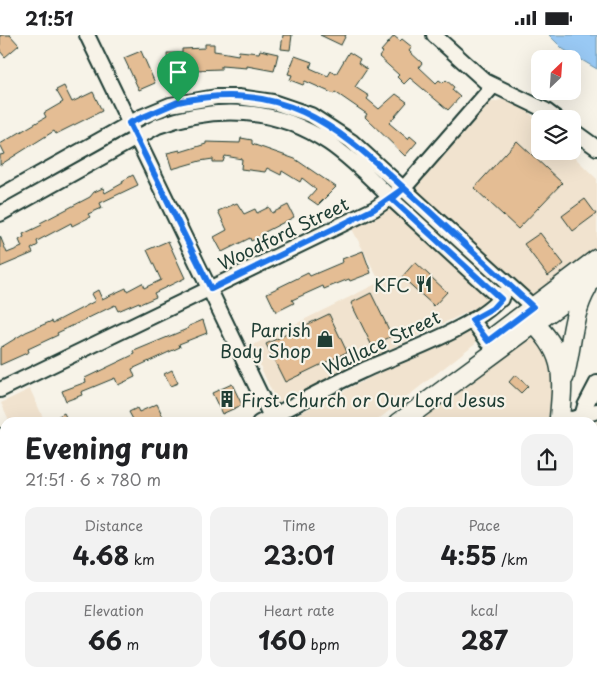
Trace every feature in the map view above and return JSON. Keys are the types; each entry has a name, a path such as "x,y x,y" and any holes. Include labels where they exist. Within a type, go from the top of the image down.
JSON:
{"main road":[{"path":"407,417 597,259"},
{"path":"425,403 456,368 488,341 530,314 593,281"},
{"path":"562,385 571,350 576,312 593,281"},
{"path":"530,314 555,348 562,370 559,417"}],"street":[{"path":"87,35 135,137 211,289 266,417"},
{"path":"434,35 469,69 493,86 522,98 542,110"},
{"name":"Woodford Street","path":"0,391 392,199 404,188 493,86"},
{"path":"0,196 129,123 159,109 194,99 238,97 273,102 301,110 331,126 363,151 510,285 530,314"},
{"path":"0,214 135,137 170,121 202,113 232,112 268,117 302,128 329,143 501,299"},
{"path":"581,136 597,148"},
{"name":"Wallace Street","path":"275,417 360,371 492,309 510,285"},
{"path":"472,320 488,341"},
{"path":"582,417 597,383"},
{"path":"585,417 597,411"}],"shaded area":[{"path":"504,99 519,103 531,114 531,160 577,160 597,179 597,252 534,299 415,188 489,103"},
{"path":"391,209 489,293 488,302 277,403 251,346 380,282 351,227"},
{"path":"469,328 477,333 478,341 381,417 292,417"},
{"path":"528,336 537,339 548,358 553,374 549,417 420,417"},
{"path":"30,389 43,417 8,417 1,403"}],"water":[{"path":"549,35 597,35 597,69 581,60 581,50 563,49"}],"building":[{"path":"0,35 10,35 19,45 5,57 0,51"},
{"path":"283,35 292,35 290,50 281,49"},
{"path":"320,35 346,35 341,45"},
{"path":"394,36 400,41 402,39 412,47 409,51 422,63 419,67 436,83 439,80 443,83 446,80 454,87 452,90 460,97 448,110 410,78 404,84 397,77 399,75 379,57 383,52 381,51"},
{"path":"205,44 214,44 214,51 238,55 239,51 259,53 260,50 278,54 274,71 247,66 247,68 221,66 221,69 168,71 167,53 182,53 182,49 205,48"},
{"path":"141,51 155,83 139,90 124,58"},
{"path":"349,52 360,59 358,63 367,69 355,87 369,96 367,99 379,109 396,94 407,102 389,123 408,139 410,136 417,142 405,156 365,117 367,114 335,92 334,94 305,81 303,85 290,80 292,75 288,74 295,56 312,62 310,68 328,76 331,71 336,74"},
{"path":"64,86 72,102 93,92 102,111 56,134 54,131 0,165 0,155 5,154 0,144 46,117 44,113 63,102 56,90"},
{"path":"241,138 252,140 252,144 295,159 336,187 318,205 308,198 316,189 302,178 300,182 282,171 281,175 267,168 265,172 241,169 242,159 225,156 223,162 213,162 213,159 172,169 167,153 180,150 180,152 206,144 206,142 240,143"},
{"path":"517,141 531,154 531,160 537,160 562,183 518,229 474,188"},
{"path":"133,175 138,185 100,203 102,208 88,214 90,217 72,226 71,223 37,241 38,245 31,249 33,253 0,267 0,236 7,253 22,247 19,240 24,237 23,234 90,197 94,192 103,188 105,193"},
{"path":"585,199 596,214 573,231 562,216"},
{"path":"237,203 244,214 255,209 257,213 269,207 272,213 288,205 294,217 261,234 262,236 251,241 250,238 222,252 214,237 227,230 218,211"},
{"path":"540,233 564,264 548,276 524,244"},
{"path":"168,241 185,278 154,293 156,297 140,304 139,302 118,311 115,305 57,333 58,335 28,349 29,352 0,365 0,348 26,332 52,321 53,323 95,301 91,294 98,290 102,299 126,288 127,291 142,283 144,288 161,280 147,250"},
{"path":"363,251 371,273 324,289 323,286 292,300 294,303 276,312 267,293 308,273 310,276 343,262 342,259"},
{"name":"KFC","path":"415,262 447,292 434,306 402,277"},
{"path":"371,293 392,336 372,346 351,303"},
{"path":"329,314 347,352 285,382 266,344"},
{"path":"203,320 207,333 179,344 180,347 132,369 135,377 118,385 115,378 81,392 82,395 66,401 62,391 86,382 85,378 135,354 134,351 187,329 189,326"},
{"path":"172,370 178,383 170,386 164,374"},
{"path":"515,375 528,386 521,393 509,382"},
{"name":"First Church or Our Lord Jesus","path":"232,384 242,405 222,414 212,393"},
{"path":"157,404 163,417 132,417 129,412 137,408 139,412"},
{"path":"64,413 66,417 57,417"}],"place":[{"name":"KFC","path":"424,284"},
{"name":"Parrish Body Shop","path":"325,339"},
{"name":"First Church or Our Lord Jesus","path":"227,399"}],"route":[{"path":"178,102 129,123 211,289 374,209 392,199 404,188 533,307 488,341 472,320 492,309 501,299 392,199 404,188 351,141 321,120 293,107 261,99 216,97 178,102"}]}
